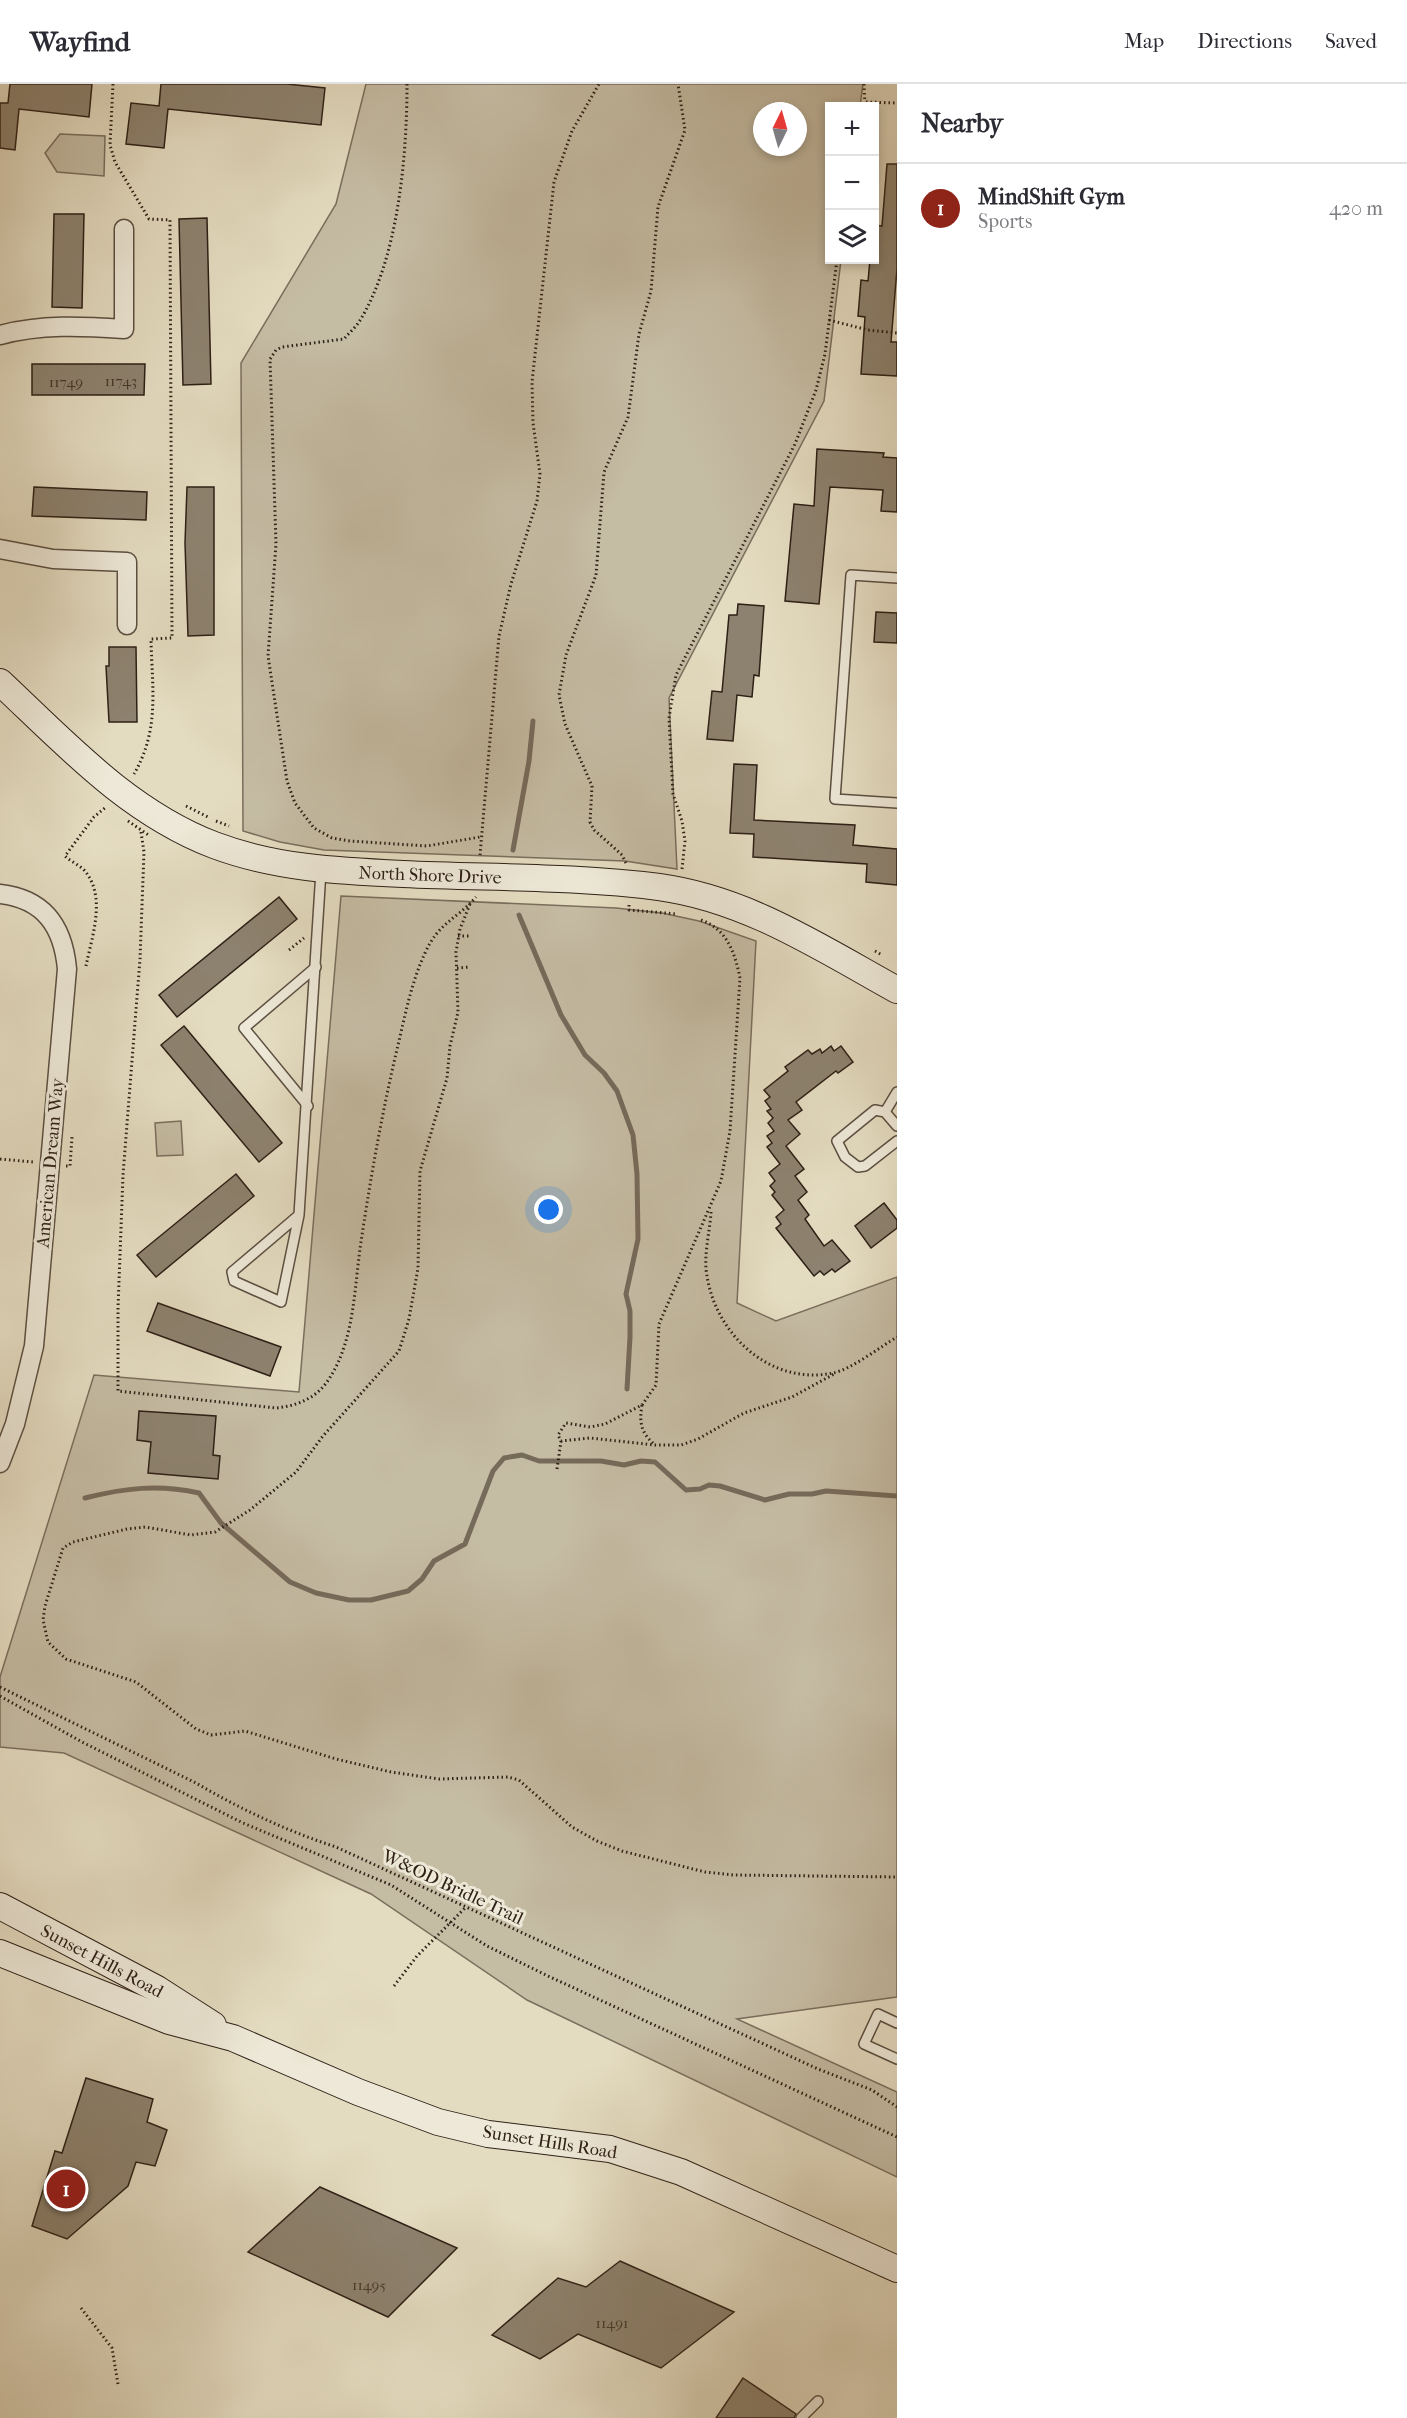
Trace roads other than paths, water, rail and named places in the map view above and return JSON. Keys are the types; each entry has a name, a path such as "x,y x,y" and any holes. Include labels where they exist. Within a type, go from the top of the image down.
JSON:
{"main road":[{"name":"North Shore Drive","path":"0,682 97,774 151,813 213,844 242,854 292,867 660,887 691,894 764,918 897,990"},
{"name":"Sunset Hills Road","path":"0,1906 156,1989 233,2038"},
{"name":"Sunset Hills Road","path":"0,1953 169,2021 233,2038 358,2092 438,2122 489,2134 610,2149 681,2172 897,2269"}],"street":[{"path":"0,335 27,328 71,326 124,329 124,229"},
{"path":"0,549 54,559 127,562 127,625"},
{"name":"American Dream Way","path":"0,894 30,902 45,913 63,941 67,969 34,1346 15,1424 0,1463"}],"lane":[{"path":"897,578 850,575 835,799 897,803"},
{"path":"299,1215 232,1272 234,1281 281,1302 299,1215 322,869"},
{"path":"308,1106 243,1028 316,967"},
{"path":"885,1112 897,1092"},
{"path":"897,1126 885,1112 875,1110 841,1135 837,1141 839,1148 853,1166 858,1167 865,1166 897,1142"},
{"path":"897,2023 878,2014 864,2044 897,2059"},
{"path":"801,2418 818,2401"}],"waterway":[{"path":"513,850 529,761 533,721"},
{"path":"519,915 561,1015 585,1055 604,1073 617,1091 633,1135 637,1174 638,1239 626,1294 630,1311 627,1389"},
{"path":"85,1498 142,1488 199,1493 221,1523 290,1582 316,1593 349,1600 371,1600 408,1591 422,1579 434,1561 465,1544 493,1471 504,1458 522,1455 539,1461 601,1461 624,1465 641,1461 655,1462 686,1490 700,1489 709,1485 720,1486 765,1500 789,1494 812,1494 826,1491 897,1496"}],"place":[{"name":"MindShift Gym","path":"66,2189"}]}
